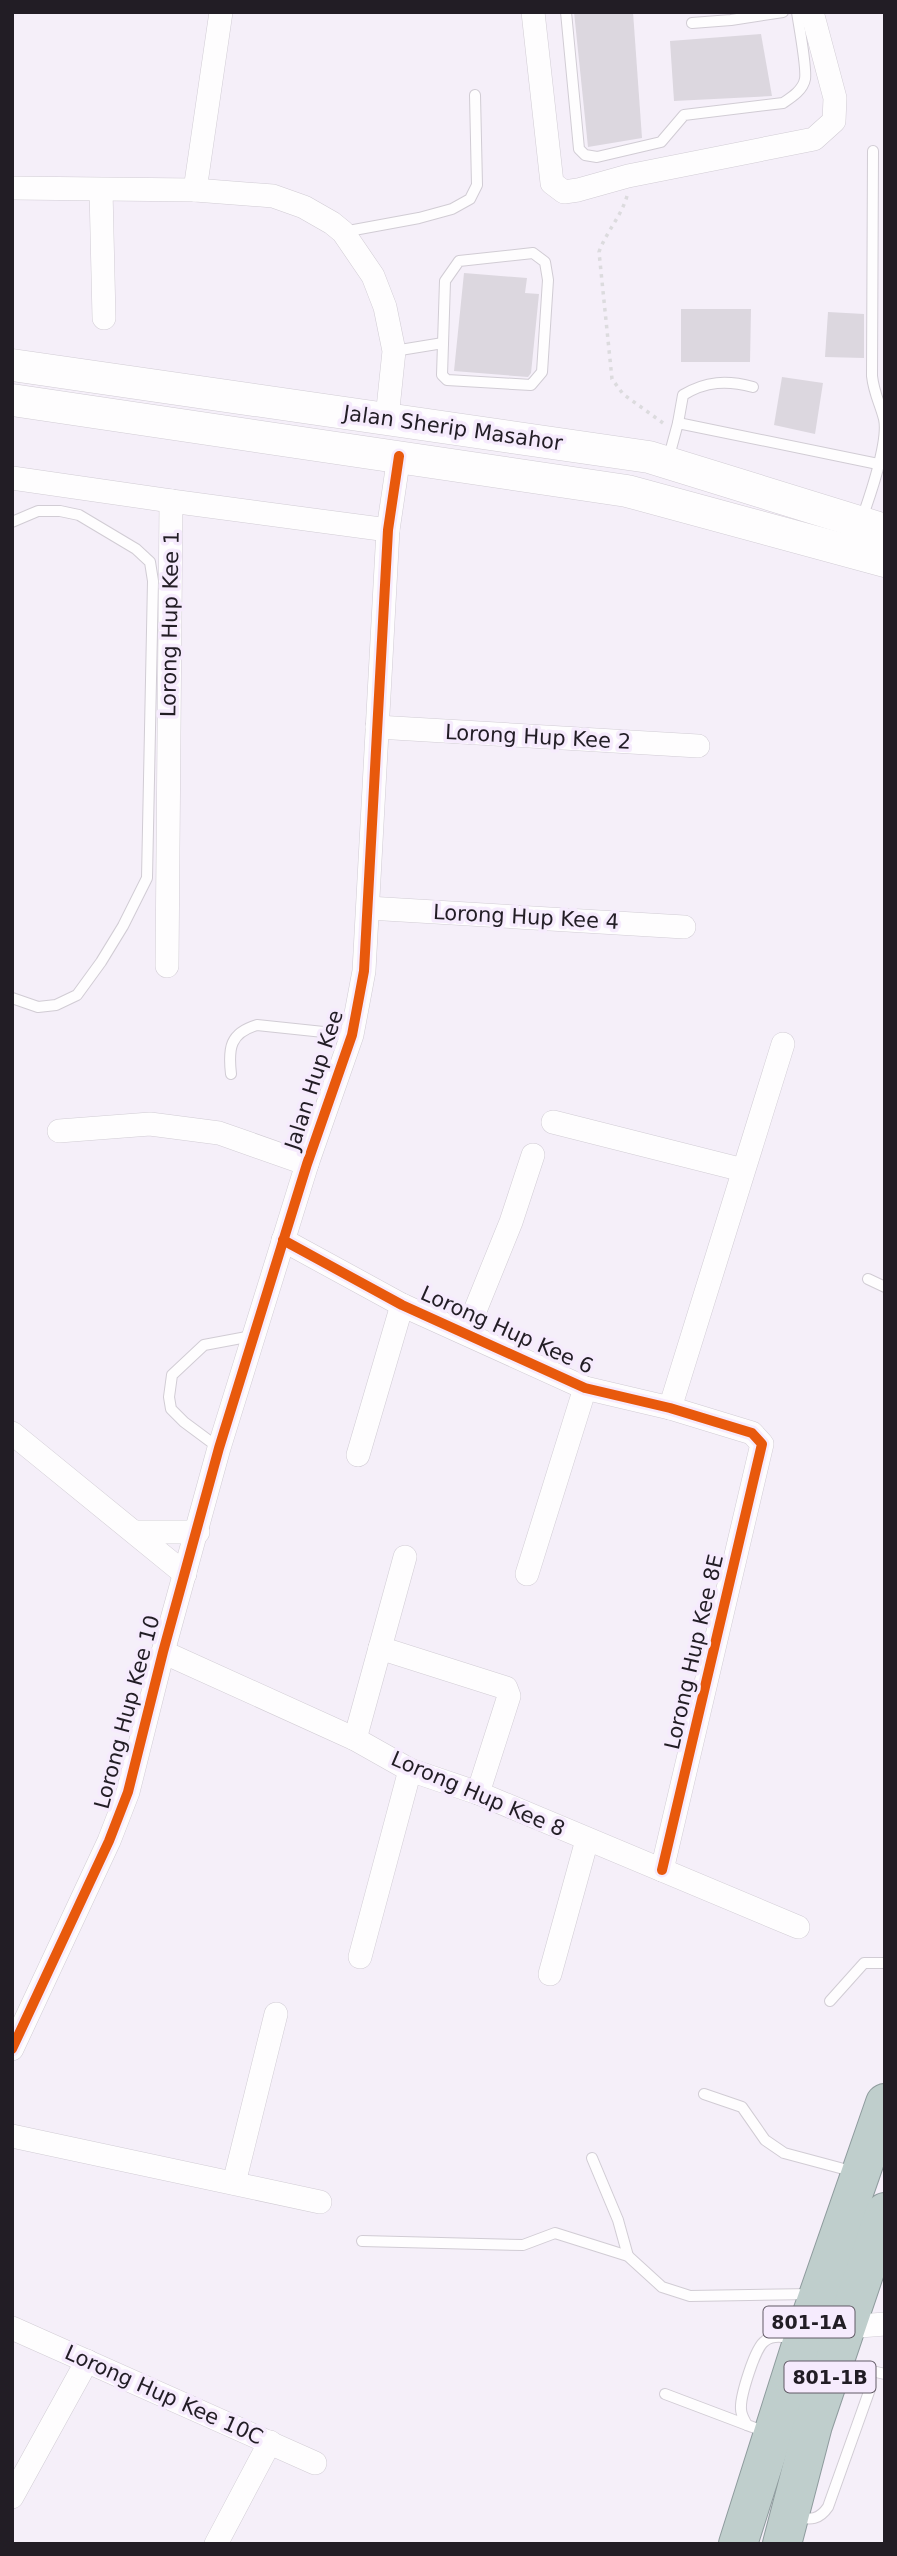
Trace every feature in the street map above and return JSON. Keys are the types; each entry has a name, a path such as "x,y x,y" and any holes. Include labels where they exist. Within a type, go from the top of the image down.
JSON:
{"highway":[{"name":"801-1A","path":"738,2544 760,2430 802,2342 885,2103"},
{"name":"801-1B","path":"787,2534 814,2425 885,2212"}],"main road":[{"name":"Jalan Sherip Masahor","path":"12,365 649,457 873,526"},
{"name":"Jalan Sherip Masahor","path":"12,400 627,491 885,561"}],"street":[{"path":"195,190 221,13 238,12"},
{"path":"533,12 552,183 564,192 628,176 814,139 834,121 835,98 812,12"},
{"path":"12,188 195,190 273,196 304,207 343,232 373,276 385,307 394,351 387,418"},
{"path":"101,190 104,318"},
{"name":"Jalan Hup Kee","path":"186,1574 219,1448 283,1240 352,1035 364,971 388,530 399,456"},
{"path":"12,478 171,501"},
{"name":"Lorong Hup Kee 1","path":"167,966 171,501 388,530"},
{"name":"Lorong Hup Kee 2","path":"377,727 698,746"},
{"name":"Lorong Hup Kee 4","path":"368,908 684,926"},
{"path":"670,1408 783,1044"},
{"path":"553,1122 743,1170"},
{"path":"59,1131 150,1124 219,1133 307,1164"},
{"path":"466,1333 511,1222 533,1155"},
{"name":"Lorong Hup Kee 6","path":"283,1240 402,1305 585,1388 670,1408 752,1433 762,1444"},
{"path":"358,1455 402,1305"},
{"path":"527,1574 585,1388"},
{"path":"12,1433 186,1574"},
{"name":"Lorong Hup Kee 8E","path":"662,1870 762,1444"},
{"path":"135,1532 198,1532"},
{"path":"355,1739 405,1558"},
{"name":"Lorong Hup Kee 10","path":"12,2049 109,1841 128,1793 163,1652 186,1574"},
{"path":"380,1648 506,1688 509,1696 478,1793"},
{"name":"Lorong Hup Kee 8","path":"163,1652 355,1739 410,1770 478,1793 798,1927"},
{"path":"360,1957 410,1770"},
{"path":"550,1974 587,1840"},
{"path":"234,2183 276,2014"},
{"path":"12,2136 320,2202"},
{"path":"847,2327 885,2324"},
{"name":"Lorong Hup Kee 10C","path":"12,2328 315,2463"},
{"path":"12,2497 87,2361"},
{"path":"216,2544 270,2442"}],"lane":[{"path":"566,12 579,149 585,155 597,157 661,142 684,115 783,103 793,96 800,90 806,78 797,12"},
{"path":"692,23 783,12"},
{"path":"343,232 419,218 453,209 470,199 477,185 475,95"},
{"path":"873,151 872,376 874,393 885,421 873,526"},
{"path":"533,253 545,262 548,280 542,372 538,380 531,385 447,380 442,375 443,343 446,281 459,261 533,253"},
{"path":"394,351 443,343"},
{"path":"667,462 683,396 701,384 740,384 753,387"},
{"path":"677,428 878,464"},
{"path":"12,522 38,511 60,511 79,515 136,549 150,562 153,581 147,878 129,916 77,995 56,1005 38,1007 12,998"},
{"path":"231,1074 229,1053 235,1037 246,1028 257,1025 352,1035"},
{"path":"868,1279 885,1287"},
{"path":"219,1448 171,1409 169,1397 172,1375 204,1345 254,1336"},
{"path":"830,2001 864,1963 885,1963"},
{"path":"704,2094 742,2107 765,2140 784,2154 861,2173"},
{"path":"592,2158 618,2220 628,2256"},
{"path":"362,2241 523,2245 555,2233 628,2256 662,2287 690,2296 819,2294"},
{"path":"835,2363 885,2374"},
{"path":"787,2534 822,2516 828,2507 870,2389"},
{"path":"666,2394 760,2430"}],"path":[{"path":"628,176 624,207 604,238 599,252 612,379 623,394 677,428"}],"building":[{"path":"574,12 633,12 642,138 588,147"},
{"path":"761,34 772,96 674,101 670,41"},
{"path":"464,273 527,278 525,293 539,294 531,373 528,377 454,371"},
{"path":"681,309 751,309 750,362 681,362"},
{"path":"828,312 864,314 864,358 825,357"},
{"path":"782,377 823,383 815,434 774,425"}],"cycle path":[{"path":"12,2049 109,1841 128,1792 219,1448 307,1164 352,1035 364,971 388,530 399,456"},
{"path":"283,1240 402,1305 585,1388 670,1408 752,1433 762,1444 662,1870"}]}
